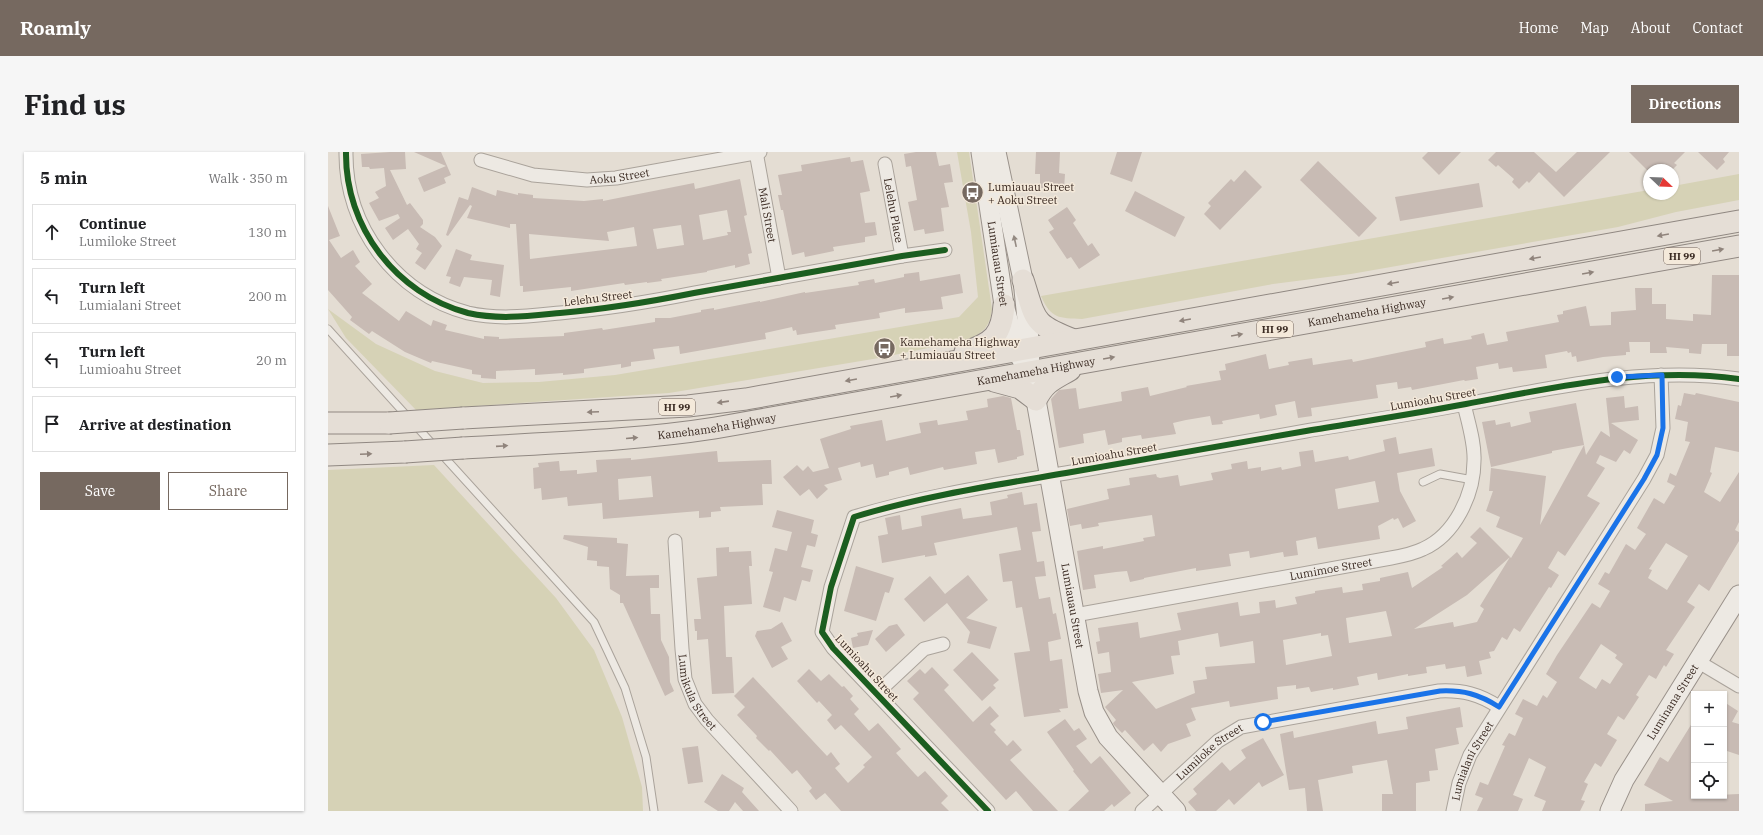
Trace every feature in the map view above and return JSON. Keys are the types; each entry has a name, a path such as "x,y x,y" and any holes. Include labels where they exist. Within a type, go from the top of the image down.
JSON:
{"main road":[{"name":"Kamehameha Highway","path":"328,423 389,423 688,406 746,399 1739,221"},
{"name":"Kamehameha Highway","path":"328,455 405,452 673,435 1739,246"},
{"path":"1023,280 1037,320 1050,331 1074,340"},
{"path":"938,364 955,355 990,342 1001,327 1004,305"},
{"path":"990,380 1020,388 1036,400 1047,382 1088,361"}],"street":[{"name":"Lelehu Street","path":"346,152 348,182 354,206 374,247 388,265 424,294 446,305 469,313 493,317 519,318 606,309 902,256 945,250"},
{"name":"Mali Street","path":"757,152 779,278"},
{"name":"Aoku Street","path":"481,160 502,168 533,175 587,180 616,178 757,152"},
{"name":"Lumiauau Street","path":"981,152 1004,305 1023,350 1036,400 1048,476 1088,691 1101,726 1108,738 1176,811"},
{"name":"Lumiauau Street","path":"996,152 1023,280 1023,350"},
{"name":"Lelehu Place","path":"885,164 902,256"},
{"name":"Lumioahu Street","path":"988,811 833,648 822,632 830,587 854,516 897,504 1048,476 1464,404 1562,385 1617,377 1662,375 1704,375 1739,378"},
{"name":"Lumialani Street","path":"1453,811 1459,783 1470,755 1644,479 1657,455 1663,428 1662,375"},
{"name":"Lumimoe Street","path":"1075,615 1406,555 1424,549 1437,540 1447,530 1462,508 1473,480 1475,459 1464,404"},
{"name":"Lumikula Street","path":"676,541 682,649 686,679 695,704 707,720 791,811"},
{"name":"Luminana Street","path":"1610,811 1624,780 1739,595"},
{"path":"876,693 924,649 943,644"},
{"path":"1698,661 1739,686"},
{"name":"Lumiloke Street","path":"1142,811 1218,741 1240,727 1440,691 1455,690 1476,694 1499,707"}],"lane":[{"path":"330,332 594,622 625,688 646,757 654,811"},
{"path":"1423,482 1440,474 1473,480"}],"shaded area":[{"path":"957,152 969,152 992,309 990,320 985,329 967,340 879,358 669,393 416,410 346,338 328,309 376,344 435,371 483,383 539,382 615,375 959,317 978,297 971,232"},
{"path":"1739,174 1739,200 1676,212 1618,227 1351,274 1273,284 1082,319 1057,316 1048,309 1041,296 1643,191 1643,200 1679,200 1679,185"},
{"path":"434,465 556,598 594,650 622,717 642,787 643,811 328,811 328,470"}],"building":[{"path":"405,152 406,169 390,170 407,205 410,203 423,220 423,224 420,227 435,237 442,246 425,270 415,263 422,253 416,249 419,244 408,229 393,240 385,228 400,218 398,214 379,221 369,203 379,198 375,192 386,186 384,168 370,169 369,167 362,167 361,154"},
{"path":"414,152 441,152 451,175 444,178 446,183 424,192 418,178 446,166"},
{"path":"916,152 936,152 939,166 950,164 953,182 944,183 949,207 941,208 944,231 925,234 924,229 914,231 908,202 917,200 911,166 906,167 904,154"},
{"path":"1036,152 1060,152 1059,173 1065,174 1064,189 1040,188 1040,174 1035,174"},
{"path":"1117,152 1142,152 1132,182 1110,174"},
{"path":"1428,152 1461,152 1439,175 1422,158"},
{"path":"1496,152 1534,152 1556,172 1577,152 1610,152 1564,197 1539,172 1529,183 1527,181 1519,189 1512,182 1514,179 1498,165 1496,167 1488,160"},
{"path":"1629,152 1685,152 1674,163 1676,164 1643,164 1643,166"},
{"path":"1698,152 1729,152 1723,159 1725,162 1717,170"},
{"path":"850,157 851,162 863,160 870,191 860,193 865,223 875,222 877,235 865,237 865,242 833,247 834,251 805,257 804,252 792,255 783,210 781,210 778,195 782,195 778,175 802,171 801,165"},
{"path":"1318,161 1377,218 1359,237 1300,180"},
{"path":"1245,170 1262,187 1220,230 1204,214 1211,206 1208,203 1231,179 1234,182"},
{"path":"740,179 747,215 744,216 752,253 748,254 750,264 735,268 735,265 707,272 661,279 662,281 647,283 625,285 624,283 571,291 571,287 523,292 523,286 520,286 516,224 510,224 510,228 467,218 472,206 470,205 448,236 446,235 459,197 468,200 472,187 496,196 497,190 518,195 518,193 533,195 533,198 584,201 603,199 603,201 694,183 695,189","holes":["727,210 731,232 727,232 728,235 703,240 699,215","681,225 684,245 657,249 653,229","634,227 637,246 530,259 529,234 609,241 607,232"]},
{"path":"1479,183 1483,207 1400,221 1395,197"},
{"path":"1135,191 1185,217 1175,237 1125,211"},
{"path":"328,206 340,236 329,240 341,258 353,250 360,262 355,266 372,284 362,293 399,321 406,311 431,326 433,320 447,325 445,330 484,339 484,336 499,337 499,339 564,336 564,333 602,328 603,330 655,322 655,318 670,318 701,312 701,310 714,308 714,310 805,292 859,285 858,282 874,279 875,283 904,277 904,274 919,272 920,281 960,274 963,293 941,297 943,309 905,313 905,308 879,313 880,318 835,325 836,329 797,335 796,330 793,331 792,327 765,333 766,339 680,354 679,346 653,349 655,359 631,362 631,366 621,368 621,364 584,369 584,373 563,375 563,373 535,375 535,369 496,371 496,379 481,378 481,375 472,374 472,370 432,361 431,363 405,352 372,331 369,334 350,320 352,317 328,290"},
{"path":"1067,207 1076,220 1073,223 1088,246 1092,243 1100,255 1079,269 1071,257 1067,259 1049,232 1054,229 1048,220"},
{"path":"456,249 472,255 470,260 504,265 500,297 490,295 492,280 464,277 460,287 449,283 451,277 446,276"},
{"path":"1712,275 1739,275 1739,356 1727,356 1727,344 1702,344 1701,354 1689,353 1689,349 1666,347 1667,353 1650,353 1650,342 1629,342 1630,352 1626,352 1626,355 1603,357 1577,362 1576,356 1572,357 1571,352 1568,353 1567,351 1545,355 1547,368 1513,372 1512,367 1499,369 1498,363 1476,367 1478,379 1464,380 1412,390 1411,387 1398,389 1397,382 1376,385 1378,398 1311,408 1312,416 1298,418 1295,401 1275,405 1277,415 1260,419 1259,414 1222,421 1223,424 1212,425 1210,416 1186,420 1173,423 1176,434 1142,439 1141,435 1122,438 1122,442 1108,445 1105,430 1083,434 1084,443 1059,448 1051,399 1059,390 1076,388 1079,409 1122,401 1121,392 1148,387 1150,396 1187,387 1186,386 1221,380 1219,371 1226,370 1225,364 1266,354 1269,369 1289,365 1288,362 1312,358 1313,365 1352,359 1353,362 1426,347 1425,342 1443,338 1444,344 1472,339 1471,336 1484,333 1487,345 1508,341 1506,332 1559,322 1557,315 1563,314 1563,311 1586,306 1590,326 1611,325 1611,312 1636,310 1635,288 1652,288 1652,304 1666,304 1666,319 1693,321 1693,314 1711,315"},
{"path":"1684,393 1695,395 1696,393 1739,402 1739,452 1715,447 1710,472 1712,473 1704,492 1720,502 1739,472 1739,522 1735,530 1739,532 1739,541 1709,591 1699,584 1687,602 1695,607 1666,650 1674,654 1666,667 1664,665 1656,679 1649,675 1636,695 1639,697 1624,720 1618,716 1607,734 1617,740 1601,767 1595,763 1584,782 1588,784 1581,800 1585,801 1580,811 1542,811 1546,801 1534,796 1546,767 1529,758 1513,795 1523,799 1518,811 1477,811 1483,798 1475,795 1480,782 1488,785 1505,746 1502,745 1509,733 1515,736 1523,718 1515,714 1523,699 1537,706 1543,695 1547,698 1557,682 1546,674 1557,655 1592,603 1600,608 1610,591 1598,584 1605,572 1609,574 1626,544 1635,550 1646,534 1637,528 1654,498 1664,504 1675,486 1667,482 1670,473 1676,476 1690,442 1685,441 1688,422 1675,419 1678,405 1681,406","holes":["1666,543 1688,556 1667,590 1648,578 1652,570 1649,569","1601,644 1617,655 1615,658 1623,664 1610,684 1602,679 1596,689 1579,678"]},
{"path":"1003,396 1011,398 1017,430 1020,430 1024,455 1017,457 1017,459 998,463 995,449 975,452 977,464 944,470 943,467 910,475 908,467 889,472 889,475 876,478 873,464 861,467 860,462 838,468 842,480 824,485 828,489 817,499 809,489 800,496 783,477 797,465 803,471 808,466 813,472 829,468 820,439 851,429 850,426 882,420 886,441 921,433 919,423 937,420 938,425 968,420 966,411 988,407 987,399"},
{"path":"1624,396 1625,408 1638,406 1639,420 1611,423 1638,440 1630,454 1624,450 1616,462 1600,455 1596,463 1605,468 1587,496 1600,503 1565,556 1558,551 1548,568 1559,575 1551,588 1549,587 1520,632 1514,628 1507,640 1502,637 1494,651 1489,652 1491,658 1479,661 1482,674 1467,677 1465,666 1446,669 1445,664 1426,667 1427,673 1408,676 1408,674 1378,680 1377,673 1357,677 1359,685 1333,690 1333,688 1311,692 1309,687 1296,689 1296,685 1277,687 1278,699 1230,707 1229,701 1191,708 1196,720 1186,724 1191,736 1168,744 1161,752 1153,743 1144,751 1125,730 1122,733 1114,725 1113,723 1116,720 1105,707 1123,690 1101,693 1098,674 1111,672 1109,652 1098,654 1096,642 1100,641 1098,628 1138,622 1140,638 1181,630 1177,613 1238,602 1240,616 1260,613 1259,602 1275,600 1276,608 1297,604 1295,597 1315,593 1315,591 1342,587 1343,593 1363,590 1362,584 1380,581 1380,578 1408,572 1412,588 1443,567 1441,566 1457,552 1462,558 1477,543 1470,537 1480,527 1510,557 1511,558 1523,538 1496,527 1500,517 1486,511 1493,491 1489,491 1491,468 1546,476 1540,525 1584,445 1552,451 1552,453 1491,467 1482,422 1495,420 1496,425 1510,422 1511,427 1531,422 1529,412 1576,403 1586,455 1601,431 1610,437 1606,398","holes":["1510,557 1480,606 1484,609 1477,622 1454,627 1453,622 1414,629 1467,595","1386,611 1392,636 1349,643 1346,618","1218,633 1220,647 1253,641 1255,663 1205,667 1207,679 1193,681 1195,693 1156,709 1132,682 1174,674 1171,656 1180,655 1178,641","1321,633 1321,636 1328,635 1332,656 1286,665 1283,640"]},
{"path":"1396,437 1399,454 1432,448 1435,466 1397,473 1400,491 1416,521 1403,528 1398,518 1394,520 1393,518 1378,526 1380,539 1318,549 1316,537 1296,541 1298,555 1284,557 1283,552 1250,558 1249,551 1229,554 1231,566 1196,571 1196,568 1130,582 1127,571 1094,575 1096,588 1083,590 1077,551 1103,546 1103,549 1144,541 1143,538 1155,536 1152,515 1098,523 1099,526 1082,529 1081,524 1070,526 1067,509 1109,499 1107,489 1130,485 1129,478 1156,474 1157,477 1160,478 1178,475 1180,486 1213,480 1211,473 1232,469 1231,464 1247,461 1248,469 1261,467 1261,471 1281,467 1282,470 1301,466 1299,452 1313,450 1315,462 1348,456 1349,460 1385,451 1383,440","holes":["1375,481 1379,502 1338,509 1335,489"]},
{"path":"717,451 718,462 771,460 772,484 762,484 763,505 720,507 721,511 711,512 711,517 699,518 699,511 603,519 602,503 568,506 567,497 542,500 541,488 534,489 533,468 539,467 538,463 559,461 560,471 577,470 577,474 597,472 596,460 631,458 631,460","holes":["651,476 653,497 619,500 618,479"]},
{"path":"1022,492 1024,505 1037,503 1041,531 1032,532 1037,562 1044,561 1046,576 1035,577 1039,599 1050,597 1053,614 1056,613 1061,639 1048,642 1050,661 1062,659 1068,708 1059,709 1061,712 1024,717 1014,653 1030,651 1022,607 1016,608 1012,581 1003,582 999,554 1021,550 1017,527 934,543 937,555 925,557 925,555 882,563 878,536 888,534 885,518 900,515 902,530 922,526 921,516 961,508 963,519 992,515 990,502 1008,498 1007,495"},
{"path":"777,510 814,520 811,533 818,535 815,547 807,545 801,567 813,570 810,582 802,580 796,601 784,597 780,612 763,607 773,572 769,571 775,548 787,551 792,532 772,527"},
{"path":"564,535 617,538 617,543 628,544 626,576 659,575 659,588 650,588 651,614 660,614 661,640 669,657 670,682 674,691 665,696 623,603 620,603 620,595 610,589 609,567 597,566 597,561 587,560 588,547 563,539"},
{"path":"729,547 729,552 751,551 752,566 749,566 752,604 724,606 726,657 732,657 734,693 712,694 708,639 697,640 697,631 695,631 694,619 701,619 697,578 717,576 716,548"},
{"path":"856,566 894,578 889,593 885,592 876,621 844,611"},
{"path":"968,575 988,600 966,618 997,627 990,649 967,643 970,632 947,603 924,622 904,599 930,576 945,594"},
{"path":"782,622 792,641 781,647 788,659 772,668 755,636 757,631 771,629"},
{"path":"897,624 905,635 886,652 875,639 889,626"},
{"path":"873,630 868,645 853,648 851,638 858,636 857,633"},
{"path":"972,652 999,680 993,685 996,688 982,701 953,670"},
{"path":"932,667 949,685 944,690 973,722 990,706 999,716 990,724 996,730 994,732 1007,746 1013,740 1022,750 1010,760 1058,811 1033,811 1016,791 1006,800 913,699 919,693 907,681 920,669 925,674"},
{"path":"809,669 821,681 829,674 842,687 844,686 853,696 850,699 859,709 854,714 869,731 878,723 901,749 896,753 915,774 918,777 925,771 948,796 941,803 949,811 841,811 825,793 816,800 809,791 812,788 797,770 792,774 770,750 769,751 756,738 757,736 737,715 745,707 734,696 753,677 827,756 831,752 840,764 835,768 848,783 865,767 863,765 872,757 841,725 835,730 827,720 832,715 819,701 817,703 797,681"},
{"path":"1727,704 1738,711 1732,722 1739,724 1739,755 1727,751"},
{"path":"1460,707 1463,727 1456,728 1459,744 1435,749 1438,770 1429,771 1430,781 1416,783 1416,811 1382,811 1382,794 1393,794 1387,760 1352,766 1353,773 1318,780 1323,811 1307,811 1305,788 1289,790 1280,734 1293,731 1294,738 1376,721 1378,734 1408,729 1406,717"},
{"path":"1065,719 1074,731 1079,728 1087,739 1076,746 1091,764 1100,756 1131,793 1114,807 1112,804 1104,811 1068,811 1089,791 1073,771 1074,770 1047,732"},
{"path":"1691,725 1691,799 1727,799 1727,795 1739,794 1739,811 1645,811 1645,804 1673,801 1644,785 1660,757 1668,762"},
{"path":"1263,738 1284,775 1262,787 1259,782 1234,805 1229,799 1216,811 1196,811 1188,802 1197,794 1193,789 1222,762 1230,771 1246,758 1241,750"},
{"path":"698,746 703,782 688,784 682,748"},
{"path":"722,774 744,788 742,792 759,811 743,811 735,802 729,811 718,811 704,802"}],"cycle path":[{"path":"346,152 348,180 355,206 365,231 380,254 397,273 418,290 442,304 468,313 480,315 503,317 525,316 610,307 902,256 945,250"},
{"path":"988,811 833,648 822,632 831,587 854,517 906,503 986,487 1568,385 1602,380 1670,375 1739,379"}],"place":[{"name":"Lumiauau Street + Aoku Street","path":"972,193"},
{"name":"Kamehameha Highway + Lumiauau Street","path":"885,348"}],"route":[{"path":"1263,722 1440,691 1455,690 1476,694 1499,707 1644,479 1657,455 1663,428 1662,375 1617,377"}]}
